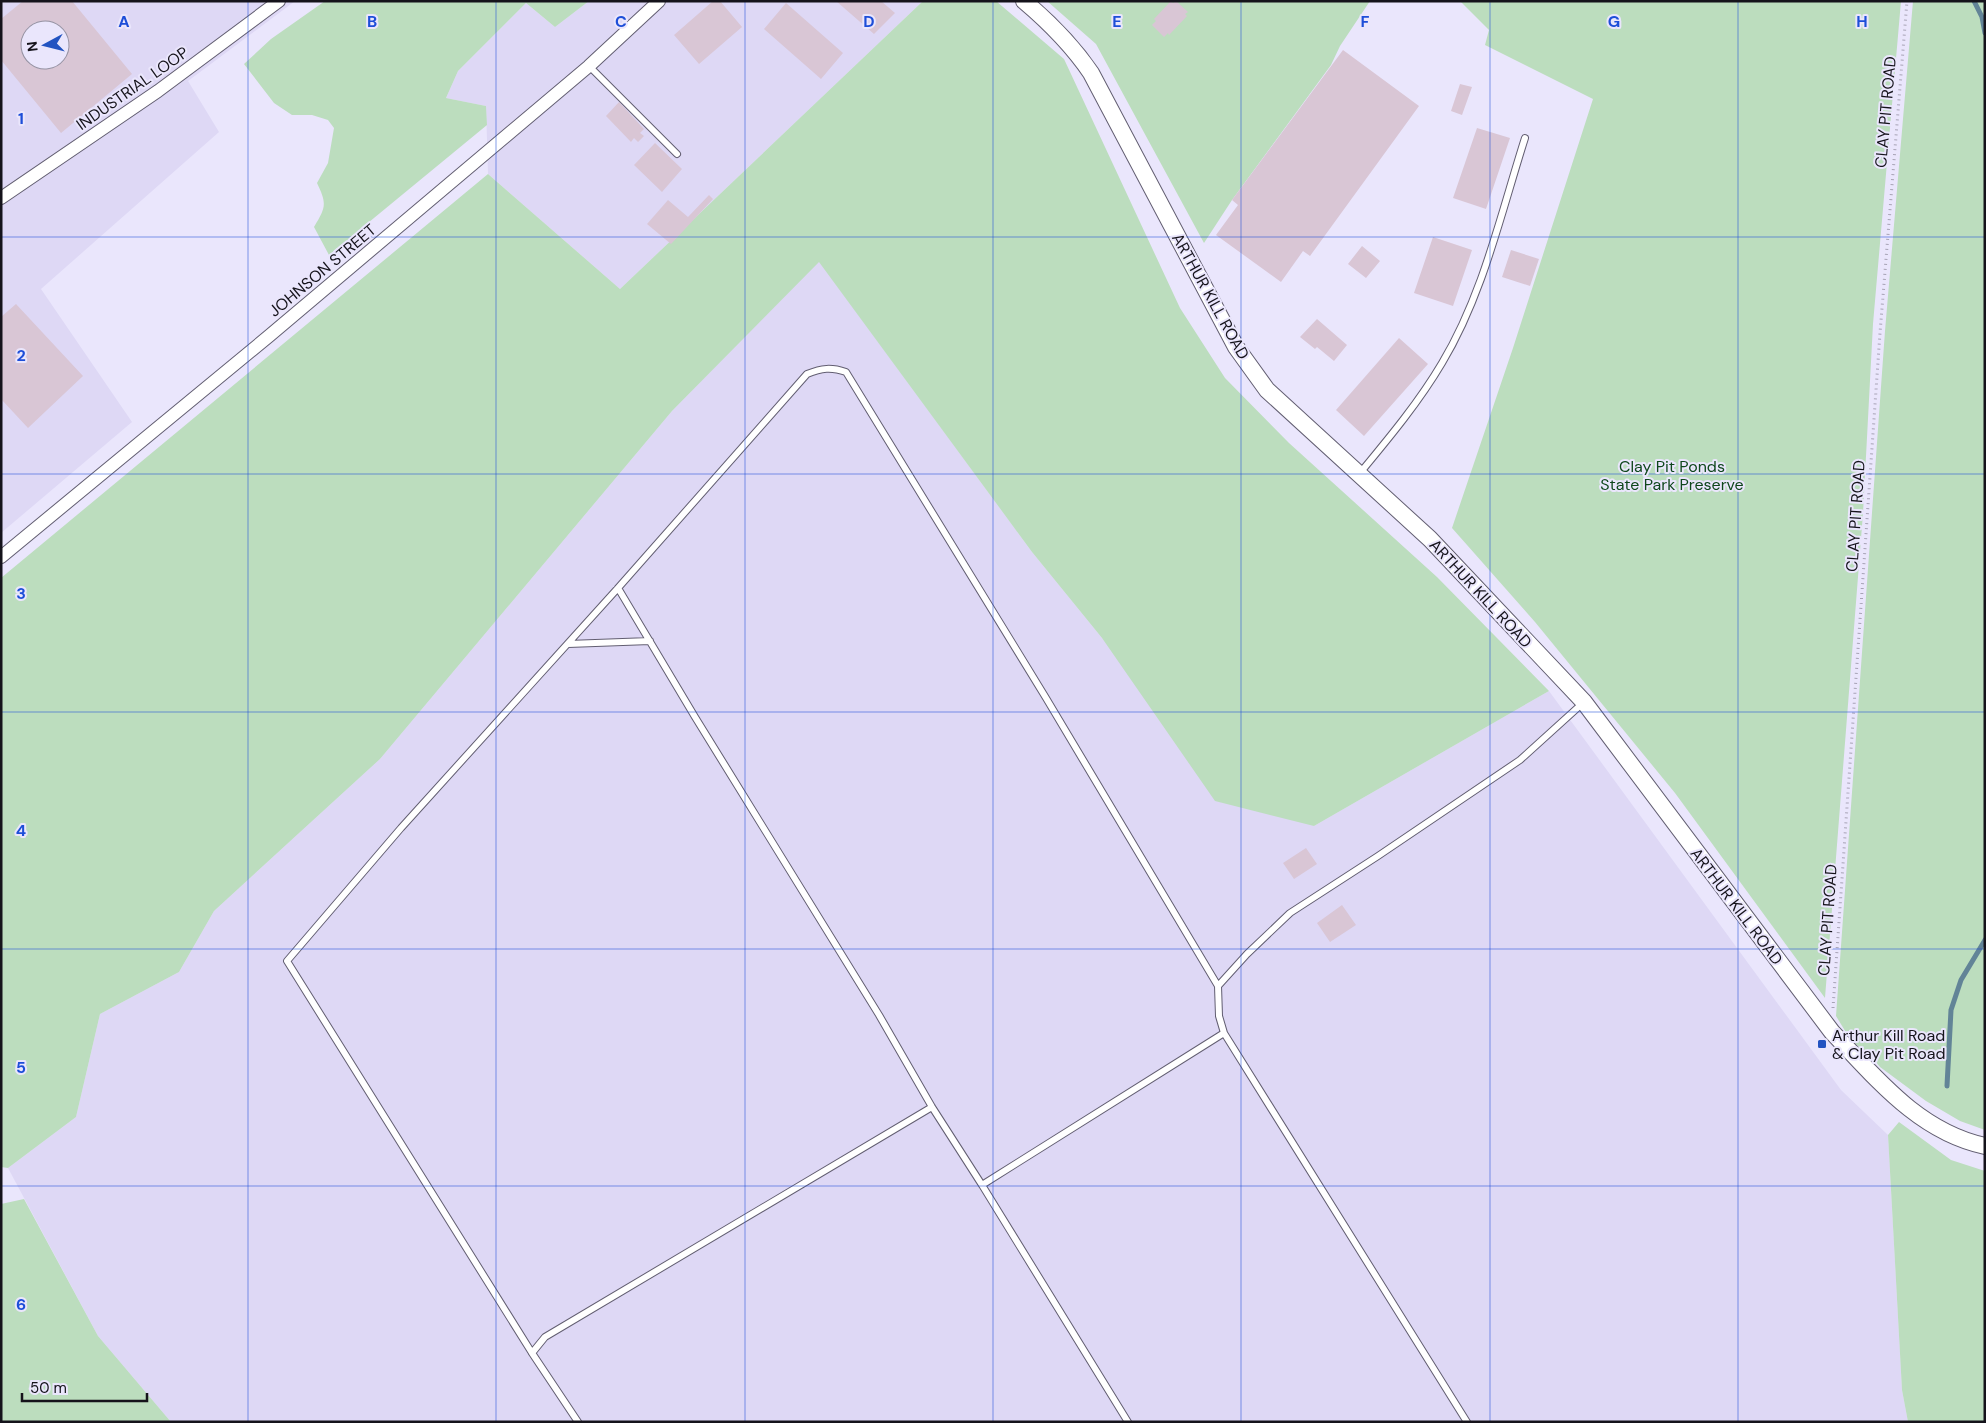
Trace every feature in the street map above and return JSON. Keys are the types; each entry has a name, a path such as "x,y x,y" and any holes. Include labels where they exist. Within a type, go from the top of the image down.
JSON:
{"street":[{"name":"INDUSTRIAL LOOP","path":"1,198 158,91 278,1"},
{"name":"JOHNSON STREET","path":"1,557 277,330 589,66 659,1"},
{"name":"ARTHUR KILL ROAD","path":"1024,1 1044,18 1075,50 1091,73 1236,347 1267,390 1430,539 1584,702 1832,1032 1876,1080 1905,1105 1943,1132 1985,1146"}],"lane":[{"path":"589,66 677,154"},
{"path":"1359,474 1416,404 1443,362 1469,311 1487,261 1525,138"},
{"path":"578,1422 532,1353 287,961 401,828 568,644 807,374 822,368 835,368 846,372 1041,689 1218,986 1219,1016 1224,1033 1467,1422"},
{"path":"618,588 879,1015 932,1107 1128,1422"},
{"path":"568,644 650,642"},
{"path":"1218,986 1247,954 1290,913 1520,760 1584,702"},
{"path":"982,1185 1224,1033"},
{"path":"532,1353 545,1337 932,1107"}],"path":[{"name":"CLAY PIT ROAD","path":"1832,1032 1880,333 1907,1"}],"shaded area":[{"path":"1,1 295,1 188,81 219,132 41,289 132,422 1,533"},
{"path":"589,1 923,1 620,289 488,174 486,106 446,98 458,71 526,3 555,27"},
{"path":"819,261 1032,552 1102,638 1314,826 1549,691 1841,1090 1888,1135 1902,1390 1908,1422 171,1422 98,1336 8,1168 76,1117 100,1014 179,972 214,911 380,759 672,411"}],"green space":[{"path":"325,1 589,1 555,27 526,3 458,71 446,98 486,106 487,125 329,255 314,227 324,205 317,183 328,163 334,128 328,120 312,115 292,115 274,103 244,64 271,39"},
{"path":"923,1 996,1 1064,59 1180,308 1225,378 1289,443 1437,577 1549,691 1314,826 1215,801 1102,638 1032,552 819,262 672,411 380,759 214,911 179,972 100,1014 76,1117 8,1168 1,1167 1,578 488,174 620,289"},
{"path":"1047,1 1370,1 1340,46 1331,65 1232,200 1204,243 1096,44"},
{"name":"Clay Pit Ponds State Park Preserve","path":"1460,1 1901,1 1873,324 1863,513 1825,998 1675,793 1535,622 1452,528 1513,348 1593,99 1485,45 1489,30"},
{"path":"1913,1 1985,1 1985,1130 1960,1121 1926,1101 1880,1067 1850,1039 1836,1016 1885,331"},
{"path":"1899,1122 1951,1160 1985,1171 1985,1422 1908,1422 1902,1390 1888,1135"},
{"path":"24,1199 98,1336 171,1422 1,1422 1,1204"}],"building":[{"path":"23,1 72,1 132,74 61,133 1,60 1,19"},
{"path":"713,1 720,1 742,27 699,64 674,35"},
{"path":"836,1 881,1 895,13 874,34"},
{"path":"1171,1 1173,3 1176,1 1188,12 1185,14 1187,16 1169,35 1168,33 1164,37 1152,25 1156,21 1154,19"},
{"path":"786,3 843,53 821,79 764,29"},
{"path":"1343,50 1419,106 1310,256 1303,251 1281,282 1216,235 1238,205 1232,200"},
{"path":"1460,84 1472,87 1462,115 1451,111"},
{"path":"619,102 644,129 640,133 644,136 638,142 634,138 631,142 606,116"},
{"path":"1477,128 1510,138 1486,209 1453,198"},
{"path":"655,143 682,169 662,192 634,165"},
{"path":"709,195 713,199 671,244 647,224 668,200 688,217"},
{"path":"1433,237 1472,250 1453,306 1414,293"},
{"path":"1362,246 1380,261 1366,278 1348,264"},
{"path":"1511,250 1539,259 1530,286 1502,277"},
{"path":"16,304 83,376 28,428 1,399 1,317"},
{"path":"1317,319 1347,345 1334,361 1317,347 1315,349 1300,337"},
{"path":"1399,338 1428,364 1364,436 1336,410"},
{"path":"1306,848 1317,864 1294,879 1283,863"},
{"path":"1342,905 1356,925 1330,942 1317,923"}],"waterway":[{"path":"1974,1 1982,17 1985,33"},
{"path":"1947,1086 1951,1010 1961,980 1985,940"}],"place":[{"name":"Arthur Kill Road & Clay Pit Road","path":"1822,1044"}]}
